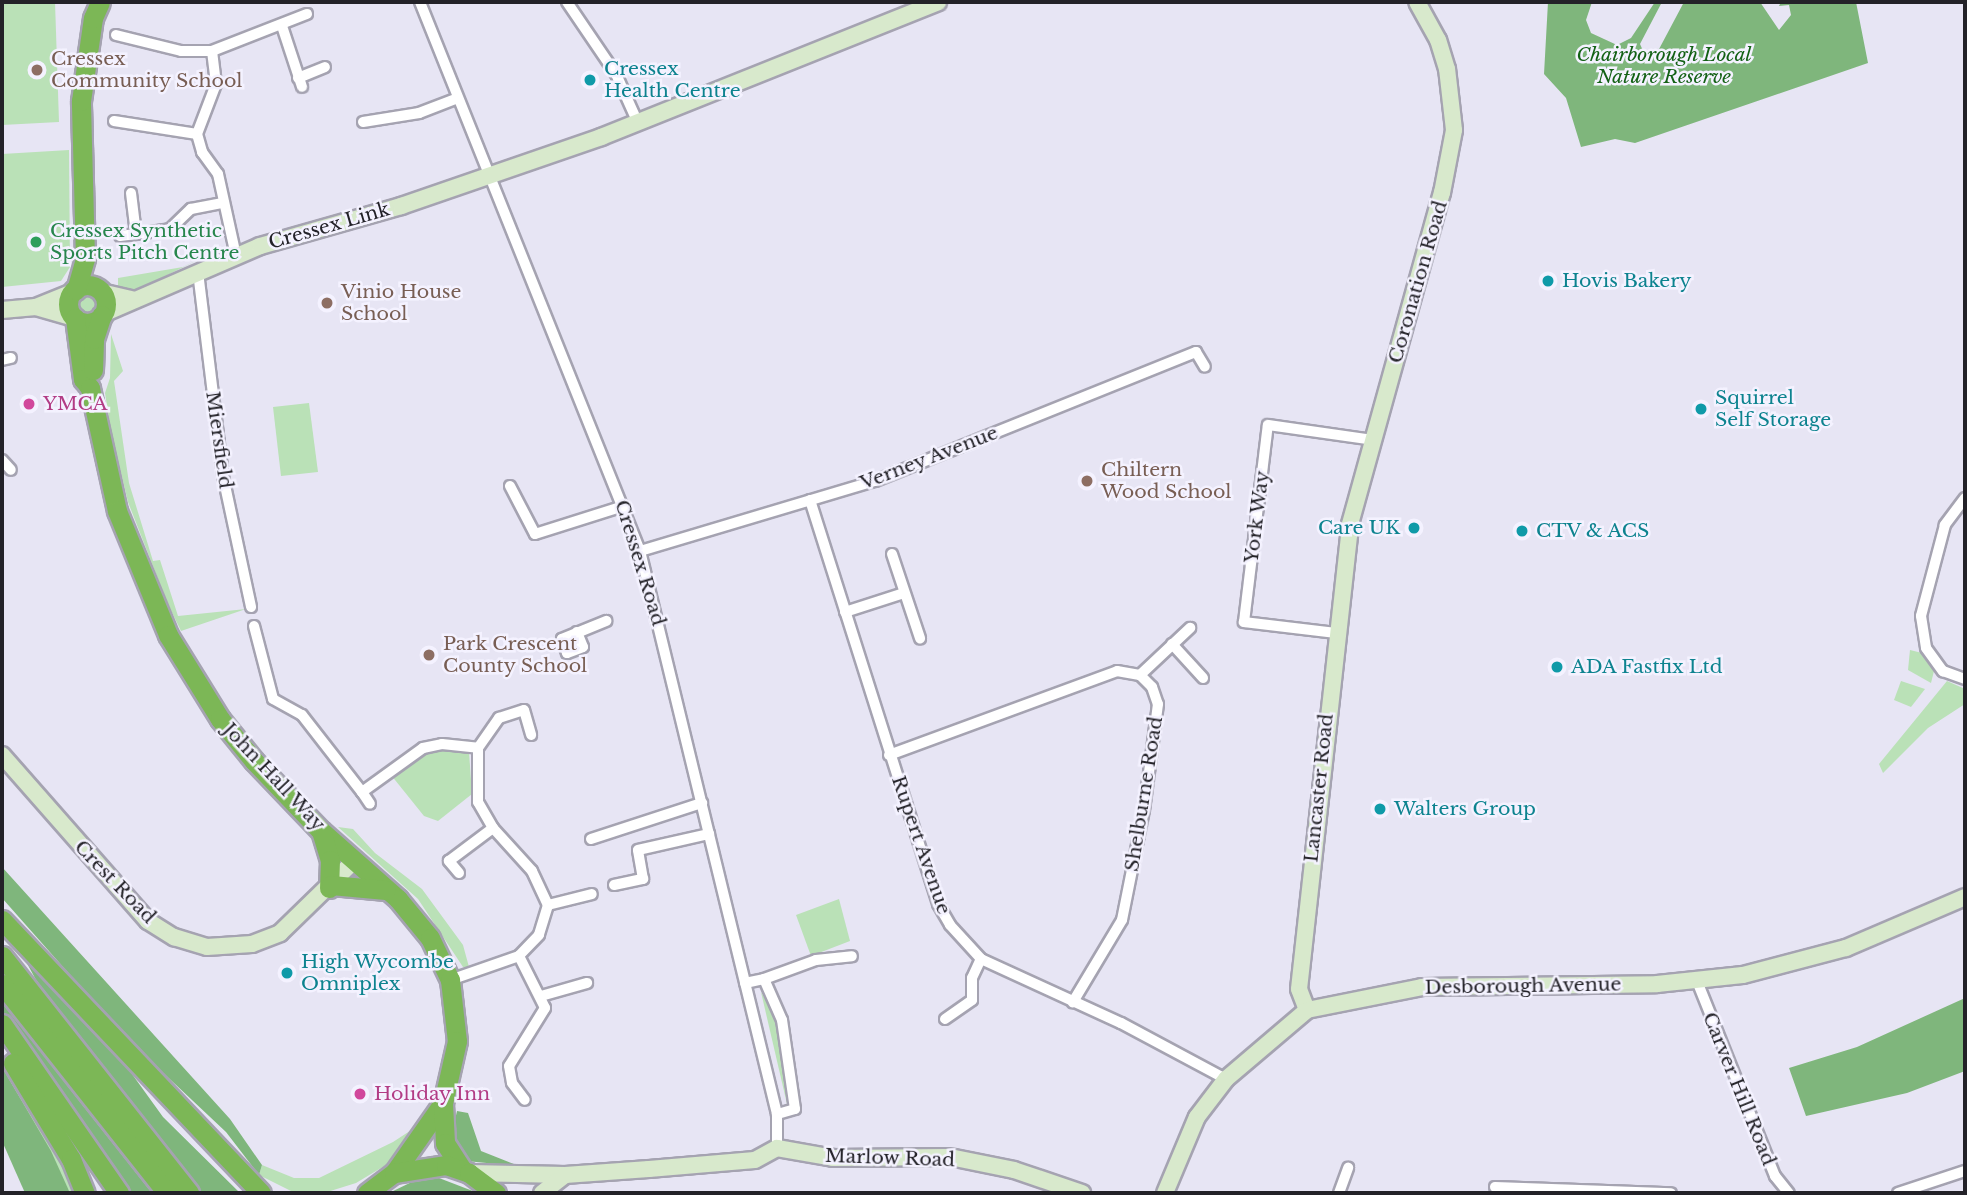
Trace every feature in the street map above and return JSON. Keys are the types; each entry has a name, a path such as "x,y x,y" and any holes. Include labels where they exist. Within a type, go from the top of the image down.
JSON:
{"highway":[{"path":"85,258 106,303 103,314 92,322 74,318 68,303 85,258 81,101 93,18 100,2"},
{"path":"74,291 91,286 101,292"},
{"name":"John Hall Way","path":"103,314 94,339 90,388 117,512 169,635 220,719 321,831 390,891 430,938 450,979 457,1041 443,1103 445,1143 465,1171"},
{"name":"John Hall Way","path":"74,318 83,379 90,388"},
{"path":"321,831 329,852 330,887 359,884 390,891"},
{"path":"2,920 262,1193"},
{"path":"2,956 188,1193"},
{"path":"2,984 167,1193"},
{"path":"2,1024 119,1193"},
{"path":"2,1046 71,1159 85,1193"},
{"name":"John Hall Way","path":"394,1174 443,1103"},
{"path":"355,1193 371,1190 394,1174 434,1165 465,1171 496,1193"}],"street":[{"name":"Cressex Road","path":"420,2 456,99 490,175 640,551 777,1114 777,1148"},
{"path":"567,2 617,74 638,123"},
{"path":"490,175 638,123 938,2"},
{"name":"Coronation Road","path":"1343,564 1373,440 1443,193 1454,130 1447,69 1438,40 1417,2"},
{"path":"116,35 181,51 212,51 307,15"},
{"path":"282,26 300,83 325,67"},
{"path":"212,51 214,95 197,134 202,152 218,174 222,203 236,256"},
{"path":"363,122 419,113 456,99"},
{"path":"114,121 197,134"},
{"name":"Cressex Link","path":"103,314 132,299 236,256 490,175"},
{"path":"131,193 136,234"},
{"path":"120,236 170,229 191,209 222,203"},
{"name":"Miersfield","path":"198,272 223,476 251,607"},
{"path":"2,310 36,307 74,291"},
{"path":"101,292 132,299"},
{"path":"36,307 74,318"},
{"name":"Verney Avenue","path":"640,551 875,481 1196,352 1205,367"},
{"name":"York Way","path":"1336,634 1244,622 1268,425 1373,440"},
{"path":"2,460 11,470"},
{"path":"510,486 530,537 624,506"},
{"path":"1965,498 1945,525 1921,616 1926,648 1943,671 1965,679"},
{"name":"Rupert Avenue","path":"810,500 938,904 950,925 981,959 1226,1079"},
{"path":"892,554 920,638"},
{"name":"Lancaster Road","path":"1307,1010 1299,989 1343,564"},
{"path":"845,612 904,593"},
{"path":"577,632 606,621"},
{"path":"254,626 273,699 302,715 370,804"},
{"path":"890,755 1117,671 1140,674 1190,628"},
{"path":"1172,644 1203,678"},
{"name":"Shelburne Road","path":"1073,1002 1122,920 1132,877 1158,704 1152,687 1140,674"},
{"path":"450,979 519,956 539,935 548,905 532,871 493,828 478,802 478,748 499,718 524,710 531,735"},
{"path":"362,792 423,748 442,744 478,748"},
{"name":"Crest Road","path":"2,755 148,921 174,937 227,948 266,940 295,922 355,860"},
{"path":"591,839 702,803"},
{"path":"459,873 449,861 493,828"},
{"path":"614,885 643,878 638,849 709,834"},
{"path":"548,905 593,894"},
{"name":"Desborough Avenue","path":"1165,1193 1197,1117 1226,1079 1307,1010 1422,987 1697,981 1834,952 1965,897"},
{"path":"519,956 541,996 542,1015 509,1066 512,1083 525,1100"},
{"path":"745,983 816,960 852,956"},
{"path":"945,1019 972,1000 972,978 981,959"},
{"path":"764,979 782,1020 792,1075 795,1109 777,1114"},
{"name":"Carver Hill Road","path":"1697,981 1782,1191"},
{"path":"541,996 587,983"},
{"path":"465,1171 565,1175 755,1160 777,1148"},
{"name":"Marlow Road","path":"777,1148 833,1157 950,1157 1014,1170 1082,1193"},
{"path":"1339,1193 1348,1168"},
{"path":"542,1193 565,1175"},
{"path":"1898,1193 1964,1176"},
{"path":"1495,1187 1671,1193"}],"green space":[{"name":"Cressex Community School","path":"2,2 55,2 59,122 2,125"},
{"name":"Chairborough Local Nature Reserve","path":"1548,2 1592,2 1586,20 1591,33 1617,45 1631,38 1655,2 1662,2 1640,44 1644,53 1658,51 1684,2 1760,2 1779,30 1791,15 1789,5 1779,6 1781,2 1856,2 1868,63 1635,143 1615,139 1581,147 1566,98 1544,74"},
{"name":"Cressex Synthetic Sports Pitch Centre","path":"69,150 70,267 61,281 2,287 2,154"},
{"path":"212,253 139,289 118,290 118,278 183,267"},
{"path":"88,293 98,300 99,304 92,314 88,315 78,308 77,304 84,294"},
{"path":"111,334 123,371 114,381 129,483 153,561 160,560 178,616 246,609 181,631 128,502 111,431 105,393 110,378"},
{"path":"309,403 318,472 281,476 273,407"},
{"path":"1910,650 1922,653 1934,671 1931,683 1908,670"},
{"path":"1901,681 1925,689 1911,707 1894,700"},
{"path":"1947,681 1965,689 1965,704 1928,728 1883,773 1879,764"},
{"path":"443,748 469,752 472,794 438,821 424,816 391,775 428,750"},
{"path":"338,827 353,829 375,853 422,889 463,945 469,967 463,967 418,899"},
{"path":"2,867 230,1119 262,1165 259,1175 226,1132 125,1037 2,898"},
{"path":"839,899 850,941 811,956 796,915"},
{"path":"15,941 119,1056 163,1117 240,1193 202,1193 36,980"},
{"path":"761,992 777,1020 789,1105 787,1104"},
{"path":"1965,998 1965,1071 1907,1093 1806,1116 1789,1068 1857,1047"},
{"path":"2,1002 152,1193 126,1193 2,1016"},
{"path":"2,1067 51,1151 70,1193 25,1193 2,1141"},
{"path":"13,1085 61,1156 77,1193 70,1193"},
{"path":"457,1111 468,1113 481,1151 519,1166 466,1161 452,1133"},
{"path":"419,1125 396,1159 356,1183 324,1193 293,1192 259,1175 262,1165 294,1178 319,1178 393,1142"},
{"path":"439,1178 478,1193 389,1193 418,1179"}],"place":[{"name":"Cressex Community School","path":"37,70"},
{"name":"Cressex Health Centre","path":"590,80"},
{"name":"Cressex Synthetic Sports Pitch Centre","path":"36,242"},
{"name":"Hovis Bakery","path":"1548,281"},
{"name":"Vinio House School","path":"327,303"},
{"name":"YMCA","path":"29,404"},
{"name":"Squirrel Self Storage","path":"1701,409"},
{"name":"Chiltern Wood School","path":"1087,481"},
{"name":"Care UK","path":"1414,528"},
{"name":"CTV & ACS","path":"1522,531"},
{"name":"Park Crescent County School","path":"429,655"},
{"name":"ADA Fastfix Ltd","path":"1557,667"},
{"name":"Walters Group","path":"1380,809"},
{"name":"High Wycombe Omniplex","path":"287,973"},
{"name":"Holiday Inn","path":"360,1094"}]}
